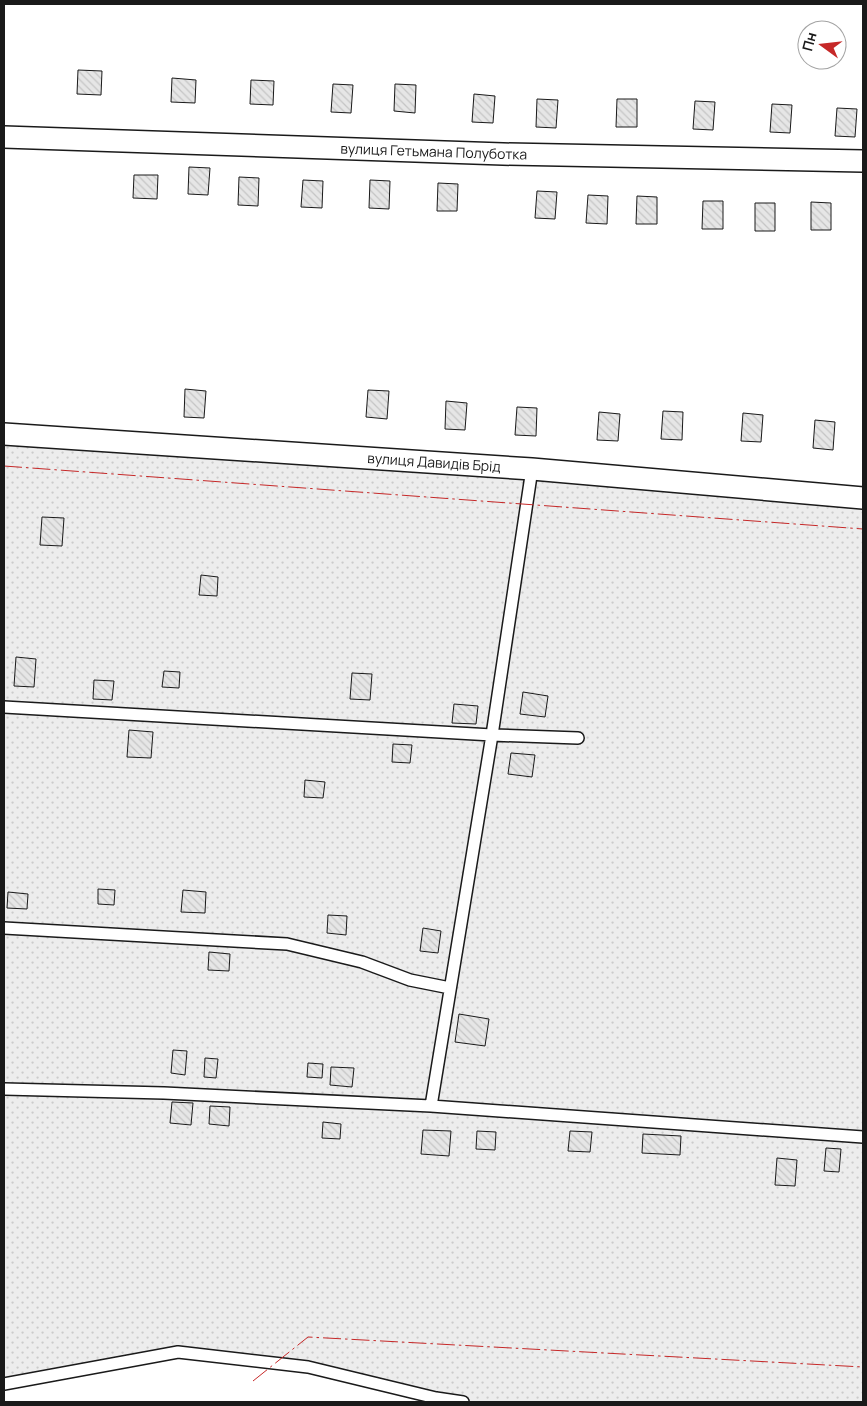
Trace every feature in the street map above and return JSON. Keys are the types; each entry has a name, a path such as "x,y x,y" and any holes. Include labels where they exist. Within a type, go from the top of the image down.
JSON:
{"street":[{"name":"вулиця Гетьмана Полуботка","path":"4,137 503,154 863,161"},
{"name":"вулиця Давидів Брід","path":"4,434 532,469 863,498"}],"lane":[{"path":"431,1106 492,735 532,469"},
{"path":"4,707 492,735 578,738"},
{"path":"4,928 287,944 362,962 410,980 450,988"},
{"path":"4,1089 431,1106 863,1136"},
{"path":"4,1384 178,1352 308,1367 436,1398 463,1402"}],"shaded area":[{"path":"4,438 863,498 863,1402 463,1402 308,1367 178,1352 4,1384"}],"building":[{"path":"78,70 102,71 101,95 77,94"},
{"path":"172,78 196,80 195,103 171,102"},
{"path":"251,80 274,81 273,105 250,104"},
{"path":"333,84 353,85 351,113 331,112"},
{"path":"395,84 416,85 415,113 394,111"},
{"path":"474,94 495,96 493,123 472,122"},
{"path":"537,99 558,100 556,128 536,127"},
{"path":"617,99 637,99 637,127 616,127"},
{"path":"695,101 715,102 713,130 693,129"},
{"path":"772,104 792,105 790,133 770,132"},
{"path":"837,108 857,109 855,137 835,136"},
{"path":"189,167 210,168 208,195 188,194"},
{"path":"134,175 158,175 157,199 133,198"},
{"path":"239,177 259,178 258,206 238,205"},
{"path":"303,180 323,181 322,208 301,207"},
{"path":"370,180 390,181 389,209 369,208"},
{"path":"438,183 458,184 457,211 437,211"},
{"path":"537,191 557,192 555,219 535,218"},
{"path":"588,195 608,196 607,224 586,223"},
{"path":"637,196 657,197 657,224 636,224"},
{"path":"703,201 723,201 723,229 702,229"},
{"path":"811,202 831,203 831,230 811,230"},
{"path":"755,203 775,203 775,231 755,231"},
{"path":"185,389 206,391 204,418 184,417"},
{"path":"368,390 389,391 387,419 366,417"},
{"path":"446,401 467,403 465,430 445,429"},
{"path":"517,407 537,408 536,436 515,435"},
{"path":"663,411 683,412 682,440 661,439"},
{"path":"599,412 620,414 618,441 597,440"},
{"path":"743,413 763,415 761,442 741,441"},
{"path":"815,420 835,422 833,450 813,448"},
{"path":"42,517 64,518 62,546 40,545"},
{"path":"201,575 218,577 217,596 199,595"},
{"path":"16,657 36,659 34,687 14,686"},
{"path":"164,671 180,672 179,688 162,687"},
{"path":"352,673 372,674 370,700 350,699"},
{"path":"94,680 114,681 112,700 93,699"},
{"path":"523,692 548,696 545,717 520,714"},
{"path":"454,704 478,706 476,724 452,723"},
{"path":"129,730 153,732 151,758 127,757"},
{"path":"393,744 412,745 410,763 392,762"},
{"path":"511,753 535,755 532,777 508,774"},
{"path":"305,780 325,782 323,798 304,797"},
{"path":"98,889 115,890 114,905 98,904"},
{"path":"183,890 206,892 205,913 181,912"},
{"path":"8,892 28,894 27,909 7,908"},
{"path":"328,915 347,916 346,935 327,933"},
{"path":"423,928 441,931 438,953 420,951"},
{"path":"209,952 230,954 229,971 208,970"},
{"path":"459,1014 489,1019 485,1046 455,1042"},
{"path":"173,1050 187,1051 185,1075 171,1073"},
{"path":"205,1058 218,1059 216,1078 204,1077"},
{"path":"308,1063 323,1064 322,1078 307,1077"},
{"path":"331,1067 354,1068 352,1087 330,1085"},
{"path":"172,1102 193,1103 191,1125 170,1123"},
{"path":"210,1106 230,1107 229,1126 209,1124"},
{"path":"323,1122 341,1124 340,1139 322,1138"},
{"path":"423,1130 451,1131 449,1156 421,1154"},
{"path":"477,1131 496,1132 495,1150 476,1149"},
{"path":"570,1131 592,1132 590,1152 568,1151"},
{"path":"643,1134 681,1136 680,1155 642,1153"},
{"path":"826,1148 841,1149 839,1172 824,1171"},
{"path":"777,1158 797,1160 795,1186 775,1185"}],"power":[{"path":"4,466 863,529"},
{"path":"253,1381 308,1337 863,1367"}]}
